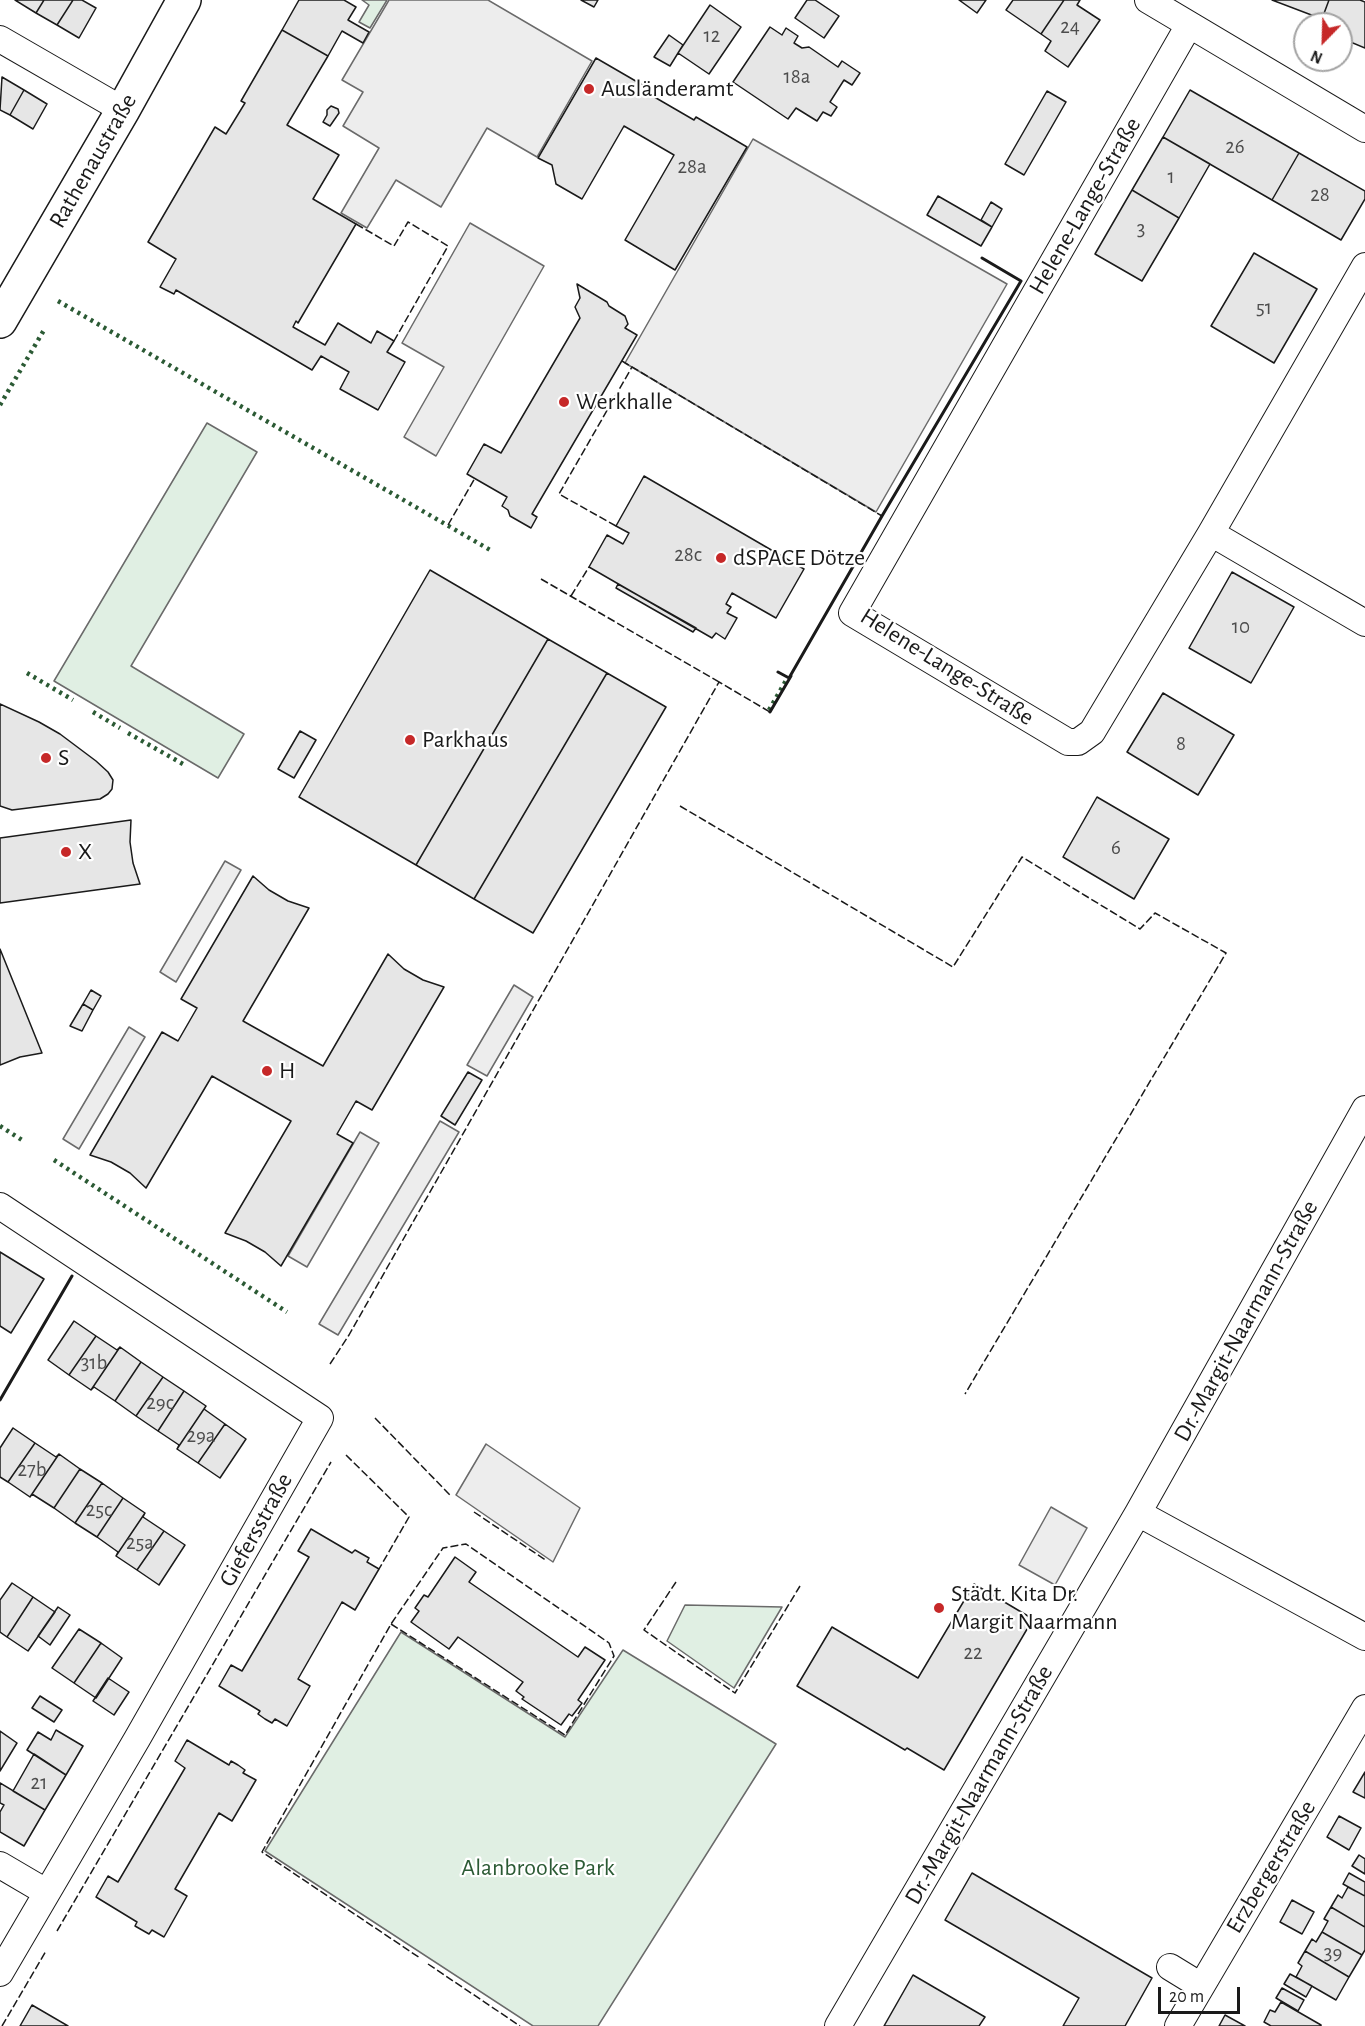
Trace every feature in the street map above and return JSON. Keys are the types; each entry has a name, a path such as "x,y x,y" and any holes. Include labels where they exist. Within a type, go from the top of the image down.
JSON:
{"street":[{"name":"Rathenaustraße","path":"0,321 184,0"},
{"path":"1155,2 1189,25 1365,129"},
{"name":"Helene-Lange-Straße","path":"1189,25 852,613 1068,742 1078,742 1092,732 1211,533 1365,266"},
{"path":"0,39 123,110"},
{"path":"1211,533 1365,623"},
{"name":"Dr.-Margit-Naarmann-Straße","path":"838,2026 1138,1513 1361,1125"},
{"name":"Giefersstraße","path":"0,1206 320,1418 0,1974"},
{"path":"1138,1513 1365,1637"},
{"name":"Erzbergerstraße","path":"1178,2026 1365,1708"},
{"path":"0,1865 46,1892"},
{"path":"1170,1967 1201,1986"}],"green space":[{"path":"362,0 387,0 370,28 359,22 369,5"},
{"path":"207,423 257,452 131,666 244,734 218,778 54,681"},
{"path":"685,1605 782,1607 734,1688 667,1641"},
{"name":"Alanbrooke Park","path":"401,1632 565,1737 623,1650 776,1744 598,2026 533,2026 265,1851"}],"shaded area":[{"path":"389,0 488,0 592,61 537,157 487,128 441,207 396,180 367,228 341,213 379,148 343,126 363,92 342,80"},
{"path":"753,139 1007,284 876,512 625,363"},
{"path":"470,223 544,266 436,456 404,437 444,367 402,343"},
{"path":"225,861 241,870 176,982 160,972"},
{"path":"514,985 533,997 487,1076 467,1065"},
{"path":"129,1027 145,1037 79,1149 63,1139"},
{"path":"440,1121 459,1132 338,1335 319,1324"},
{"path":"360,1132 379,1143 307,1267 288,1256"},
{"path":"486,1444 580,1508 553,1562 456,1495"},
{"path":"1051,1507 1087,1528 1055,1585 1019,1565"}],"building":[{"path":"15,0 44,0 36,13"},
{"path":"44,0 73,0 57,25 36,13"},
{"path":"73,0 82,0 96,8 79,38 57,25"},
{"path":"299,0 344,0 356,7 348,20 369,32 363,43 342,31 328,56 282,30"},
{"path":"581,0 598,0 594,7"},
{"path":"807,0 815,0 839,16 824,38 795,18"},
{"path":"959,0 986,0 977,13"},
{"path":"1013,0 1064,0 1041,34 1006,10"},
{"path":"1064,0 1080,0 1077,5 1100,20 1068,67 1045,51 1051,41 1041,34"},
{"path":"1272,0 1329,0 1325,12 1304,12"},
{"path":"1329,0 1365,2 1365,48 1353,43 1353,12 1324,12"},
{"path":"710,5 741,27 709,74 678,53"},
{"path":"770,27 782,35 786,28 798,36 794,43 802,48 809,47 838,67 842,61 860,73 852,85 844,80 830,102 837,107 831,116 823,112 817,121 796,108 788,119 733,82"},
{"path":"282,30 328,56 287,125 339,155 313,199 356,224 298,323 296,321 293,327 325,345 338,323 371,343 377,331 394,341 387,352 405,362 378,410 340,389 349,372 321,356 312,370 176,290 174,294 160,287 176,259 148,242 215,127 226,134 245,103 241,101"},
{"path":"669,35 683,45 670,66 654,57"},
{"path":"596,58 646,87 644,91 694,120 696,117 747,147 675,270 625,240 674,155 624,126 582,199 556,184 552,165 538,158"},
{"path":"2,77 24,90 10,115 0,110"},
{"path":"24,90 47,104 33,129 10,115"},
{"path":"1190,90 1299,153 1272,200 1163,137"},
{"path":"1047,91 1066,102 1024,175 1005,164"},
{"path":"331,106 338,109 339,113 330,126 323,122"},
{"path":"1163,137 1210,164 1179,218 1132,190"},
{"path":"1299,153 1365,191 1365,199 1341,240 1272,200"},
{"path":"1132,190 1179,218 1142,281 1095,254"},
{"path":"938,196 992,227 981,246 927,215"},
{"path":"991,202 1002,209 992,227 981,220"},
{"path":"1254,253 1317,289 1274,363 1211,326"},
{"name":"Werkhalle","path":"577,284 625,316 628,324 625,328 637,335 532,514 537,517 531,528 510,516 508,510 502,506 507,497 467,474 484,444 501,453 580,318 575,307 580,298"},
{"path":"644,476 804,569 776,618 732,593 726,604 731,607 727,613 737,618 725,639 716,633 712,638 589,567 607,535 623,544 629,533 616,526"},
{"name":"Parkhaus","path":"430,570 548,639 416,865 299,797"},
{"path":"1232,572 1294,607 1251,683 1189,648"},
{"path":"618,584 696,628 693,632 616,588"},
{"path":"548,639 607,673 474,899 416,865"},
{"path":"607,673 666,707 533,933 474,899"},
{"path":"1163,693 1234,735 1198,795 1127,752"},
{"name":"S","path":"0,704 60,734 96,761 113,780 112,789 100,799 12,810 0,806"},
{"path":"300,731 316,740 294,778 278,769"},
{"path":"1097,797 1169,839 1134,899 1063,857"},
{"name":"X","path":"131,820 130,842 133,863 140,884 0,903 0,838"},
{"name":"H","path":"253,876 269,890 288,901 309,908 243,1021 323,1066 388,954 404,969 423,980 444,987 372,1110 356,1101 337,1134 353,1143 281,1266 265,1252 225,1233 291,1121 212,1076 146,1188 130,1173 111,1162 90,1155 162,1032 178,1041 197,1008 181,999"},
{"path":"0,949 42,1053 20,1057 0,1065"},
{"path":"91,990 101,996 93,1010 83,1004"},
{"path":"83,1004 93,1010 82,1031 70,1026"},
{"path":"468,1072 482,1080 455,1125 441,1116"},
{"path":"0,1252 44,1279 11,1333 0,1326"},
{"path":"74,1321 96,1336 69,1375 48,1360"},
{"path":"96,1336 117,1350 120,1347 91,1390 69,1375"},
{"path":"120,1347 141,1362 115,1401 94,1387 91,1390"},
{"path":"141,1362 163,1377 136,1416 115,1401"},
{"path":"163,1377 184,1391 158,1431 136,1416"},
{"path":"184,1391 206,1406 177,1449 179,1445 158,1431"},
{"path":"206,1406 204,1409 225,1424 198,1463 177,1449"},
{"path":"225,1424 246,1439 220,1478 198,1463"},
{"path":"13,1428 35,1443 8,1482 0,1477 0,1448"},
{"path":"35,1443 56,1457 59,1454 30,1497 8,1482"},
{"path":"59,1454 80,1469 54,1508 32,1494"},
{"path":"80,1469 102,1483 75,1523 54,1508"},
{"path":"102,1483 123,1498 97,1537 75,1523"},
{"path":"123,1498 145,1513 116,1556 118,1552 97,1537"},
{"path":"145,1513 143,1517 164,1531 137,1570 116,1556"},
{"path":"311,1529 352,1553 355,1550 369,1558 367,1562 379,1569 355,1610 342,1602 298,1679 310,1686 287,1726 275,1719 272,1723 265,1719 258,1714 260,1711 219,1686 231,1665 242,1671 309,1557 298,1551"},
{"path":"164,1531 185,1545 159,1585 137,1570"},
{"path":"455,1557 476,1572 469,1582 578,1657 585,1647 605,1660 578,1700 582,1703 572,1716 569,1714 561,1725 522,1699 524,1697 516,1691 523,1682 458,1637 449,1649 411,1622 419,1611 415,1608 424,1595 428,1597"},
{"path":"12,1583 33,1597 7,1637 0,1632 0,1600"},
{"path":"974,1584 1033,1619 944,1770 907,1748 905,1750 797,1686 832,1627 918,1678"},
{"path":"33,1597 55,1612 28,1651 7,1637"},
{"path":"58,1607 70,1615 50,1645 38,1636"},
{"path":"79,1629 101,1643 74,1683 52,1668"},
{"path":"101,1643 122,1658 96,1698 74,1683"},
{"path":"108,1678 129,1692 114,1715 93,1701"},
{"path":"40,1696 62,1710 54,1722 32,1708"},
{"path":"56,1730 83,1746 66,1775 27,1750 38,1732 51,1740"},
{"path":"0,1731 17,1743 0,1771"},
{"path":"187,1740 229,1765 231,1761 238,1765 245,1770 243,1773 256,1780 232,1821 219,1813 175,1889 187,1896 164,1937 152,1930 149,1934 135,1926 137,1922 96,1897 108,1876 118,1882 185,1768 175,1761"},
{"path":"34,1754 66,1775 45,1810 13,1791"},
{"path":"1365,1772 1365,1798 1353,1792"},
{"path":"0,1783 45,1810 24,1846 0,1832 0,1812 4,1805 0,1803"},
{"path":"1339,1816 1361,1828 1349,1850 1327,1837"},
{"path":"1359,1855 1365,1859 1365,1874 1352,1866"},
{"path":"972,1873 1152,1978 1125,2026 1063,2026 1079,1998 945,1920"},
{"path":"1349,1873 1365,1882 1365,1896 1343,1884"},
{"path":"1348,1887 1365,1896 1365,1927 1331,1907 1338,1895 1342,1898"},
{"path":"1292,1900 1314,1912 1302,1934 1280,1922"},
{"path":"1331,1907 1365,1927 1365,1950 1362,1955 1322,1932 1328,1921 1324,1919"},
{"path":"1322,1932 1362,1955 1349,1977 1305,1951 1312,1939 1316,1942"},
{"path":"1305,1951 1349,1977 1336,2000 1296,1977 1302,1966 1298,1963"},
{"path":"1290,1974 1312,1986 1306,1997 1284,1984"},
{"path":"913,1975 985,2017 979,2026 884,2026"},
{"path":"1282,1988 1304,2000 1298,2011 1276,1998"},
{"path":"1281,2002 1321,2026 1271,2026 1264,2022 1270,2010 1275,2012"},
{"path":"32,2005 68,2026 20,2026"},
{"path":"1225,2015 1245,2026 1219,2026"}],"hedge":[{"path":"58,301 492,551"},
{"path":"0,405 44,330"},
{"path":"27,673 73,700"},
{"path":"769,710 788,677"},
{"path":"93,712 120,728"},
{"path":"128,733 183,764"},
{"path":"0,1126 22,1140"},
{"path":"54,1160 287,1312"}],"fence":[{"path":"356,224 394,246 408,222 448,246 394,341"},
{"path":"622,361 882,516"},
{"path":"616,526 559,494 632,367"},
{"path":"448,525 475,478"},
{"path":"571,596 589,567"},
{"path":"541,579 721,683"},
{"path":"330,1364 349,1335 719,682 770,712"},
{"path":"680,806 953,967 1022,857 1140,929 1155,913 1226,953 965,1394"},
{"path":"375,1418 450,1495"},
{"path":"346,1455 409,1517 379,1569"},
{"path":"57,1931 331,1462"},
{"path":"474,1512 547,1561"},
{"path":"391,1624 565,1735 614,1656 609,1643 466,1544 443,1548 391,1624 262,1852 420,1958"},
{"path":"676,1582 644,1630 735,1693 800,1586"},
{"path":"2,2026 46,1951"},
{"path":"428,1964 520,2026"}],"wall":[{"path":"778,672 789,678 1021,281 982,258"},
{"path":"770,712 791,676"},
{"path":"0,1400 72,1276"}],"place":[{"name":"Ausländeramt","path":"589,89"},
{"name":"Werkhalle","path":"564,402"},
{"name":"dSPACE Dötze","path":"721,558"},
{"name":"Parkhaus","path":"410,740"},
{"name":"S","path":"46,758"},
{"name":"X","path":"66,852"},
{"name":"H","path":"267,1071"},
{"name":"Städt. Kita Dr. Margit Naarmann","path":"939,1608"}]}
